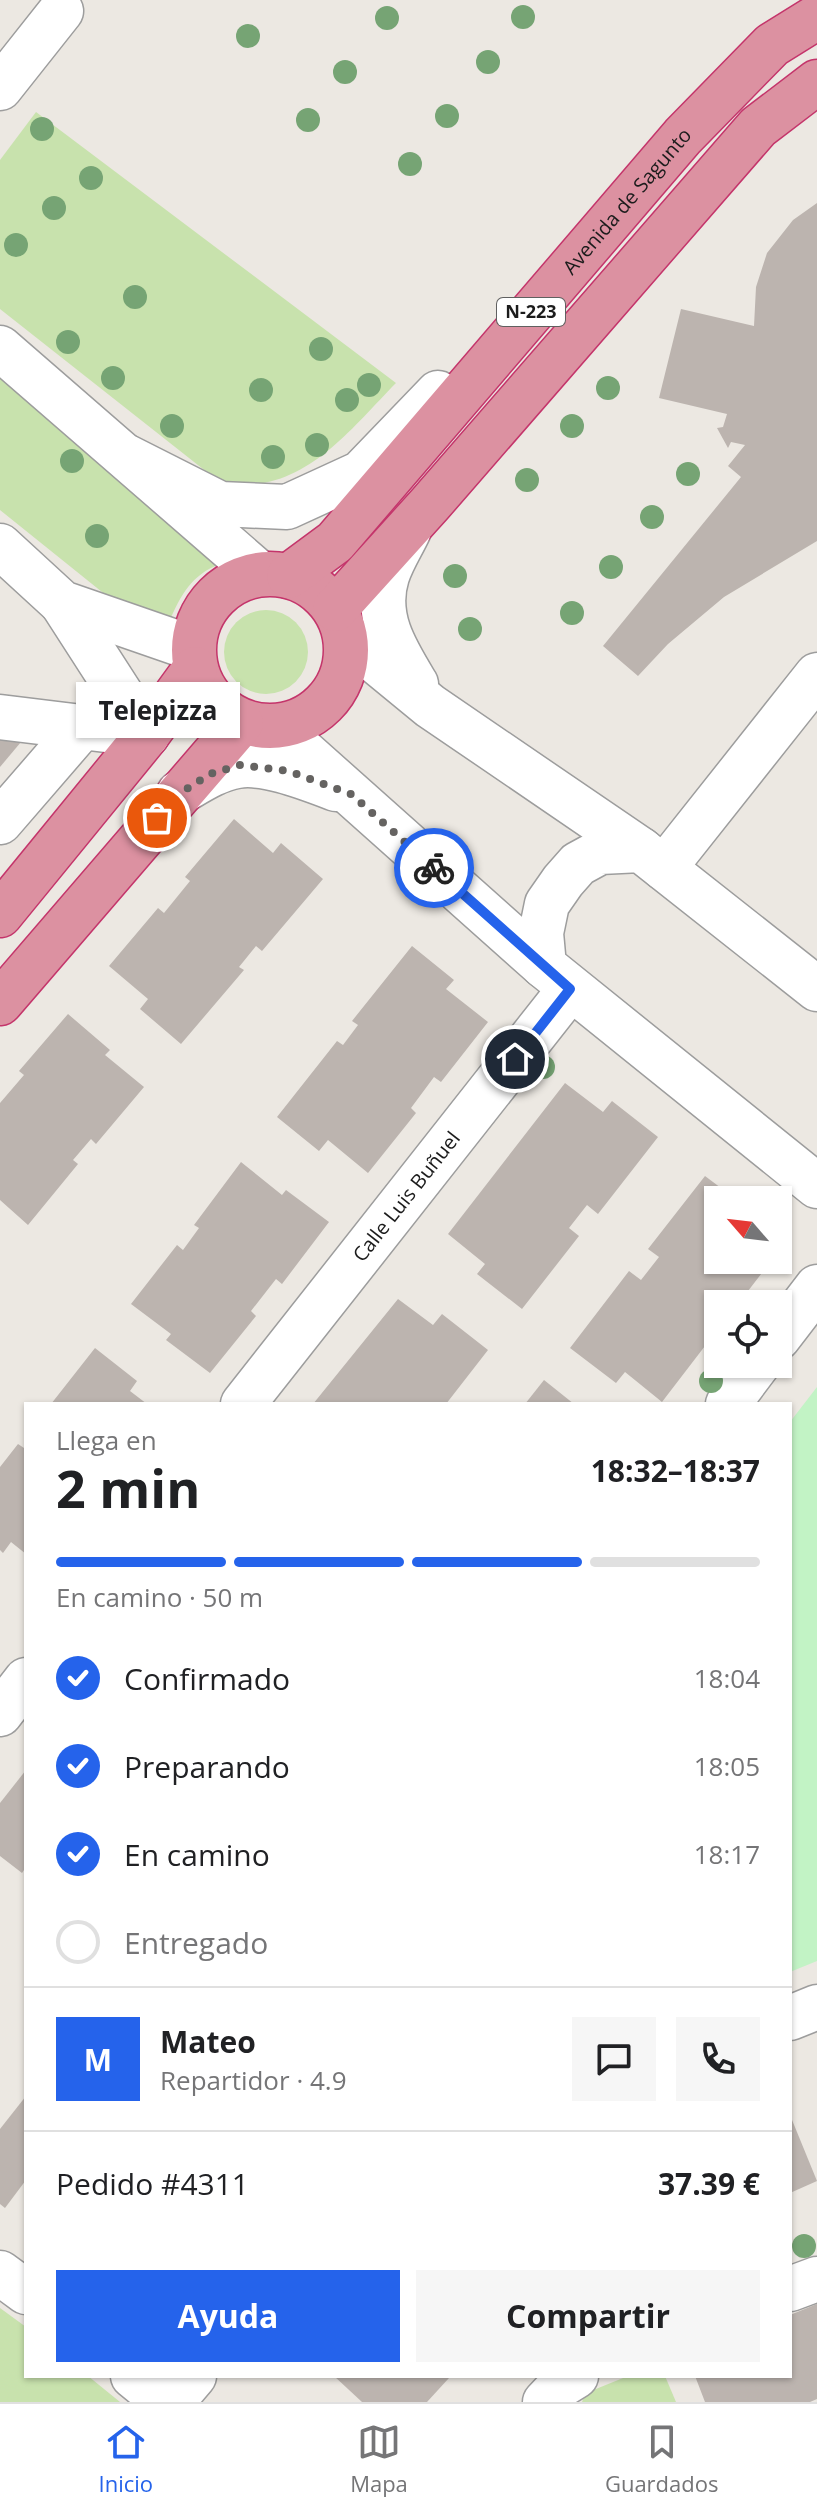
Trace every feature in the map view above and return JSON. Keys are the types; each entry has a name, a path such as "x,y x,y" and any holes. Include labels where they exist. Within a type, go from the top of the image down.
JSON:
{"highway":[{"path":"772,45 808,0"},
{"name":"Avenida de Sagunto","path":"275,575 335,542 683,136 772,45 817,17"},
{"name":"N-223","path":"340,623 411,525 758,127 817,82"},
{"path":"0,1003 177,795 259,725 316,713 342,679 340,623 315,588 275,575"},
{"name":"N-223","path":"0,915 147,735 193,658 202,613 226,587 275,575"},
{"path":"193,658 211,701 259,725"}],"street":[{"path":"0,88 61,11"},
{"path":"127,457 220,504 287,507 361,473 509,318 561,276"},
{"path":"1,350 127,457 275,575"},
{"path":"411,525 387,577 382,608 392,645 430,706"},
{"path":"0,546 62,603 147,735"},
{"path":"62,603 193,658"},
{"path":"340,623 430,706 653,859 817,989"},
{"path":"653,859 817,675"},
{"path":"0,717 147,735"},
{"path":"259,725 351,794 557,977 817,1186"},
{"path":"0,822 83,726"},
{"path":"177,795 210,774 240,765 288,771 351,794"},
{"path":"557,977 541,933 547,904 563,881 578,864 600,852 653,859"},
{"name":"Calle Luis Buñuel","path":"244,1402 557,977"},
{"path":"792,1320 817,1287"},
{"path":"730,1402 748,1378"},
{"path":"0,1714 24,1683"},
{"path":"792,2017 817,2007"},
{"path":"0,2273 24,2291"},
{"path":"792,2288 817,2279"},
{"path":"135,2378 165,2402"},
{"path":"172,2402 192,2378"},
{"path":"545,2402 573,2378"}],"green space":[{"path":"36,112 396,383 340,440 299,470 276,480 250,485 222,484 0,309 0,160"},
{"path":"0,376 220,564 194,580 169,622 107,596 0,510"},
{"path":"258,610 274,610 290,617 301,628 308,652 305,668 296,682 274,694 258,694 242,687 231,676 224,660 224,644 231,628 242,617"},
{"path":"817,1387 817,1961 792,1971 792,1419"},
{"path":"0,2308 24,2326 24,2378 90,2378 120,2402 0,2402"},
{"path":"623,2378 666,2378 676,2402 582,2402 586,2393"}],"building":[{"path":"817,203 817,541 724,597 668,644 638,676 603,646 741,477 728,466 745,445 731,442 728,448 717,428 723,427 727,414 659,398 681,309 754,326 756,287 767,253 793,220"},
{"path":"0,724 21,742 0,767"},
{"path":"234,819 273,853 281,843 323,879 262,951 256,946 239,967 244,970 181,1044 140,1009 148,999 109,966 158,908 164,913 190,881 185,877"},
{"path":"412,946 454,980 446,989 488,1022 441,1082 434,1077 411,1108 416,1113 368,1173 328,1140 319,1151 277,1117 337,1041 343,1045 358,1025 352,1021"},
{"path":"68,1014 110,1050 105,1055 144,1087 96,1144 91,1139 73,1160 78,1164 28,1225 0,1200 0,1103 24,1075 19,1071"},
{"path":"565,1083 603,1112 612,1101 658,1137 598,1214 587,1205 569,1228 579,1236 522,1309 477,1274 485,1264 448,1234"},
{"path":"241,1162 282,1195 286,1190 329,1222 282,1284 276,1279 251,1311 256,1316 210,1373 166,1340 171,1334 131,1304 177,1245 183,1250 199,1228 194,1225"},
{"path":"705,1176 718,1186 704,1186 704,1274 761,1274 749,1290 704,1290 704,1347 662,1402 625,1372 616,1383 570,1348 629,1271 641,1280 659,1257 648,1249"},
{"path":"398,1299 433,1325 442,1314 488,1350 448,1402 315,1402"},
{"path":"95,1348 137,1381 130,1391 144,1402 53,1402"},
{"path":"544,1380 572,1402 527,1402"},
{"path":"18,1444 24,1448 24,1552 11,1542 3,1553 0,1550 0,1467"},
{"path":"24,1773 22,1873 0,1856 0,1803"},
{"path":"24,2099 24,2183 5,2208 0,2204 0,2129"},
{"path":"792,2120 817,2181 792,2192"},
{"path":"817,2304 817,2399 810,2402 705,2402 696,2378 792,2378 792,2314"},
{"path":"336,2378 449,2378 427,2402 362,2402"}],"way so far":[{"path":"157,818 177,795 210,774 240,765 288,771 351,794 434,868"}],"place":[{"name":"Telepizza","path":"157,818"}],"route":[{"path":"434,868 570,989 515,1059"}]}
